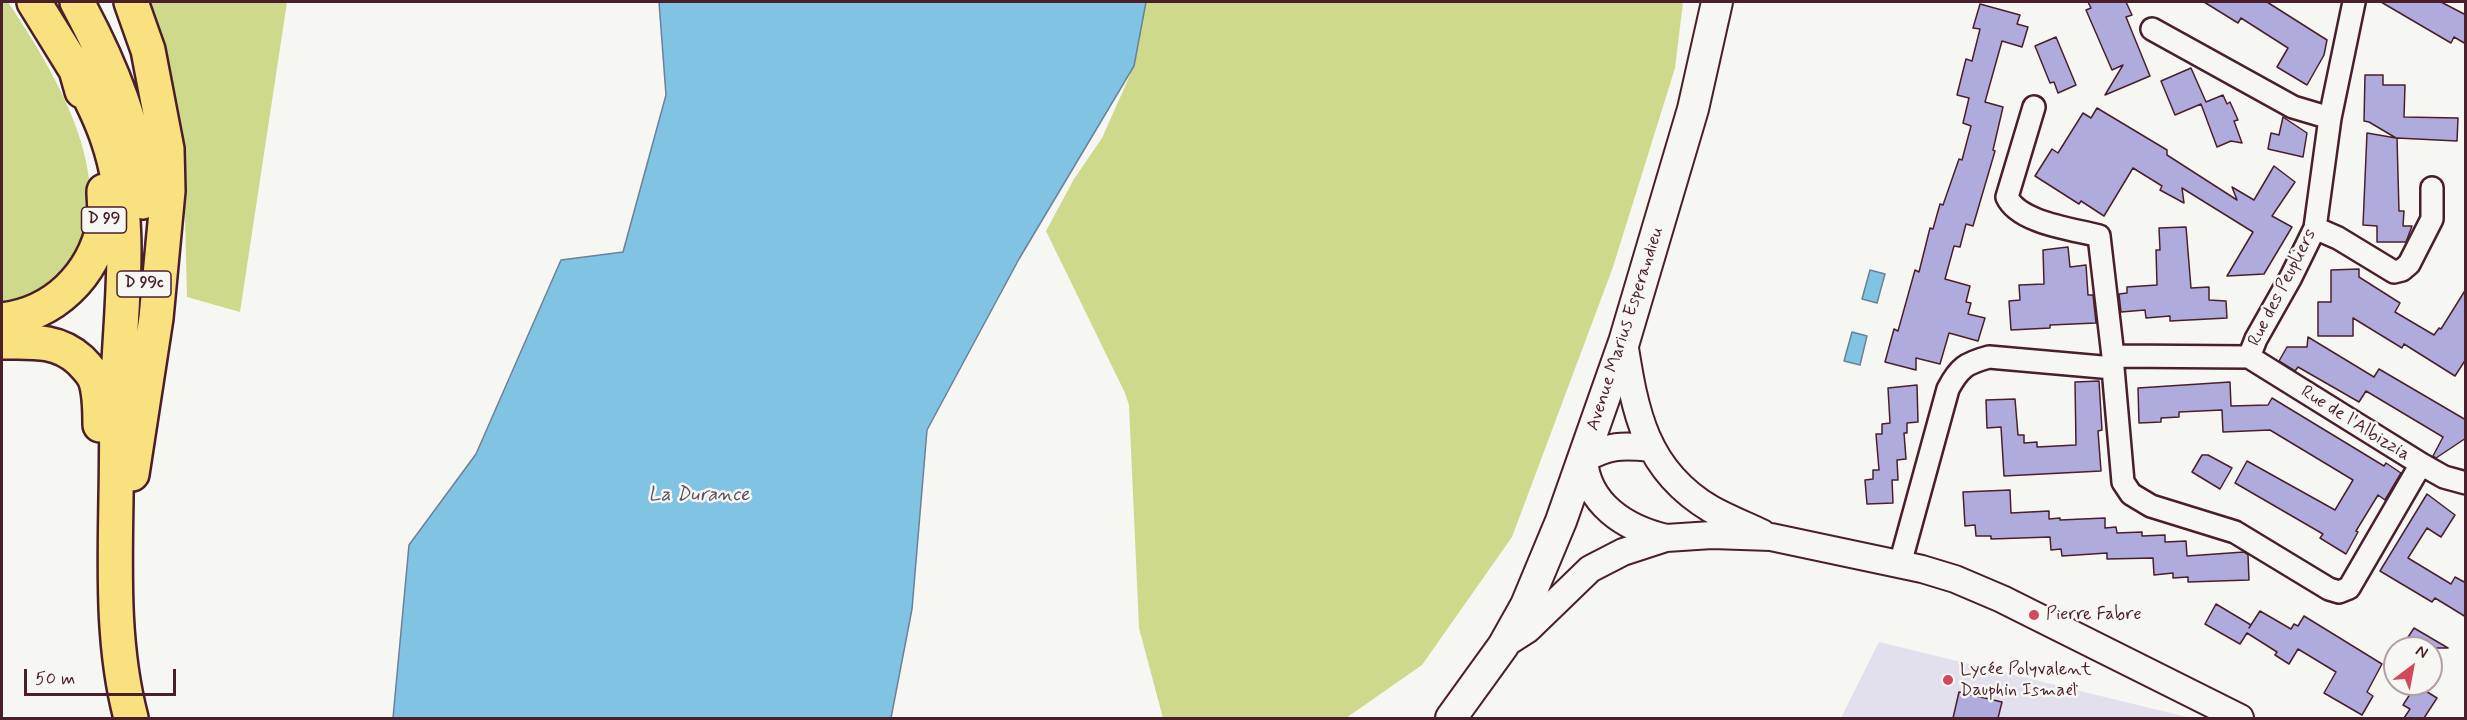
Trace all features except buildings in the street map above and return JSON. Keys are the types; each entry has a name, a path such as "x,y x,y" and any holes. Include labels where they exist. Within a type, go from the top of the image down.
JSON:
{"main road":[{"path":"34,2 75,70"},
{"name":"D 99c","path":"77,2 99,43 121,98 135,149 142,188 146,246 143,316 123,526 115,577"},
{"path":"123,526 142,418 156,318 168,191 167,149 148,50 131,2"},
{"name":"Avenue Marius Esperandieu","path":"1451,718 1503,646 1526,605 1584,459 1624,342 1693,109 1717,2"},
{"name":"D 99","path":"2,320 23,317 50,304 70,290 92,256 104,224 105,179 97,143 75,70"},
{"name":"D 99c","path":"75,70 95,106 109,141 118,182 122,219 123,301 118,362 115,577 118,647 131,718"},
{"path":"2,342 40,342 56,345 71,352 95,378 100,404 101,469 115,577"}],"street":[{"name":"Rue des Peupliers","path":"1900,564 1948,389 1957,372 1972,361 1989,357 2113,362 2249,357 2256,339 2291,277 2315,228 2330,118 2354,2"},
{"path":"2152,29 2294,107 2330,118"},
{"path":"2034,107 2007,197 2012,206 2025,216 2099,236 2123,482 2132,494 2151,506 2235,532 2329,590 2339,592 2349,588 2421,464"},
{"path":"2315,228 2338,238 2394,272 2402,270 2409,264 2432,219 2432,188"},
{"path":"1624,342 1637,412 1651,448 1672,476 1711,509 1771,537"},
{"name":"Rue de l'Albizzia","path":"2249,357 2421,464 2444,477 2466,483"},
{"path":"1651,448 1622,445 1603,449 1584,459 1585,473 1591,489 1610,511 1635,529 1666,538"},
{"path":"1503,646 1528,629 1590,569 1623,552 1666,538 1712,535 1771,537 1900,564 1955,579 1986,591 2240,718"}],"shaded area":[{"name":"Lycée Polyvalent Dauphin Ismaël","path":"1879,642 2191,718 1841,718"}],"green space":[{"path":"2,2 8,2 59,87 84,152 90,185 89,217 79,247 68,267 59,277 39,291 18,301 10,302 2,302"},
{"path":"146,2 287,2 240,312 187,297 183,133 156,23"},
{"path":"1146,2 1683,2 1675,68 1613,267 1512,537 1422,665 1346,718 1163,718 1139,628 1129,405 1046,231 1074,179 1102,138 1134,66"}],"water":[{"name":"La Durance","path":"659,2 1146,2 1134,66 1019,259 927,430 912,609 891,718 393,718 409,545 476,454 561,260 623,252 666,95"},
{"path":"1870,270 1885,274 1877,303 1862,299"},
{"path":"1852,332 1867,336 1860,365 1844,361"}],"place":[{"name":"Pierre Fabre","path":"2034,615"},
{"name":"Lycée Polyvalent Dauphin Ismaël","path":"1948,680"}]}
